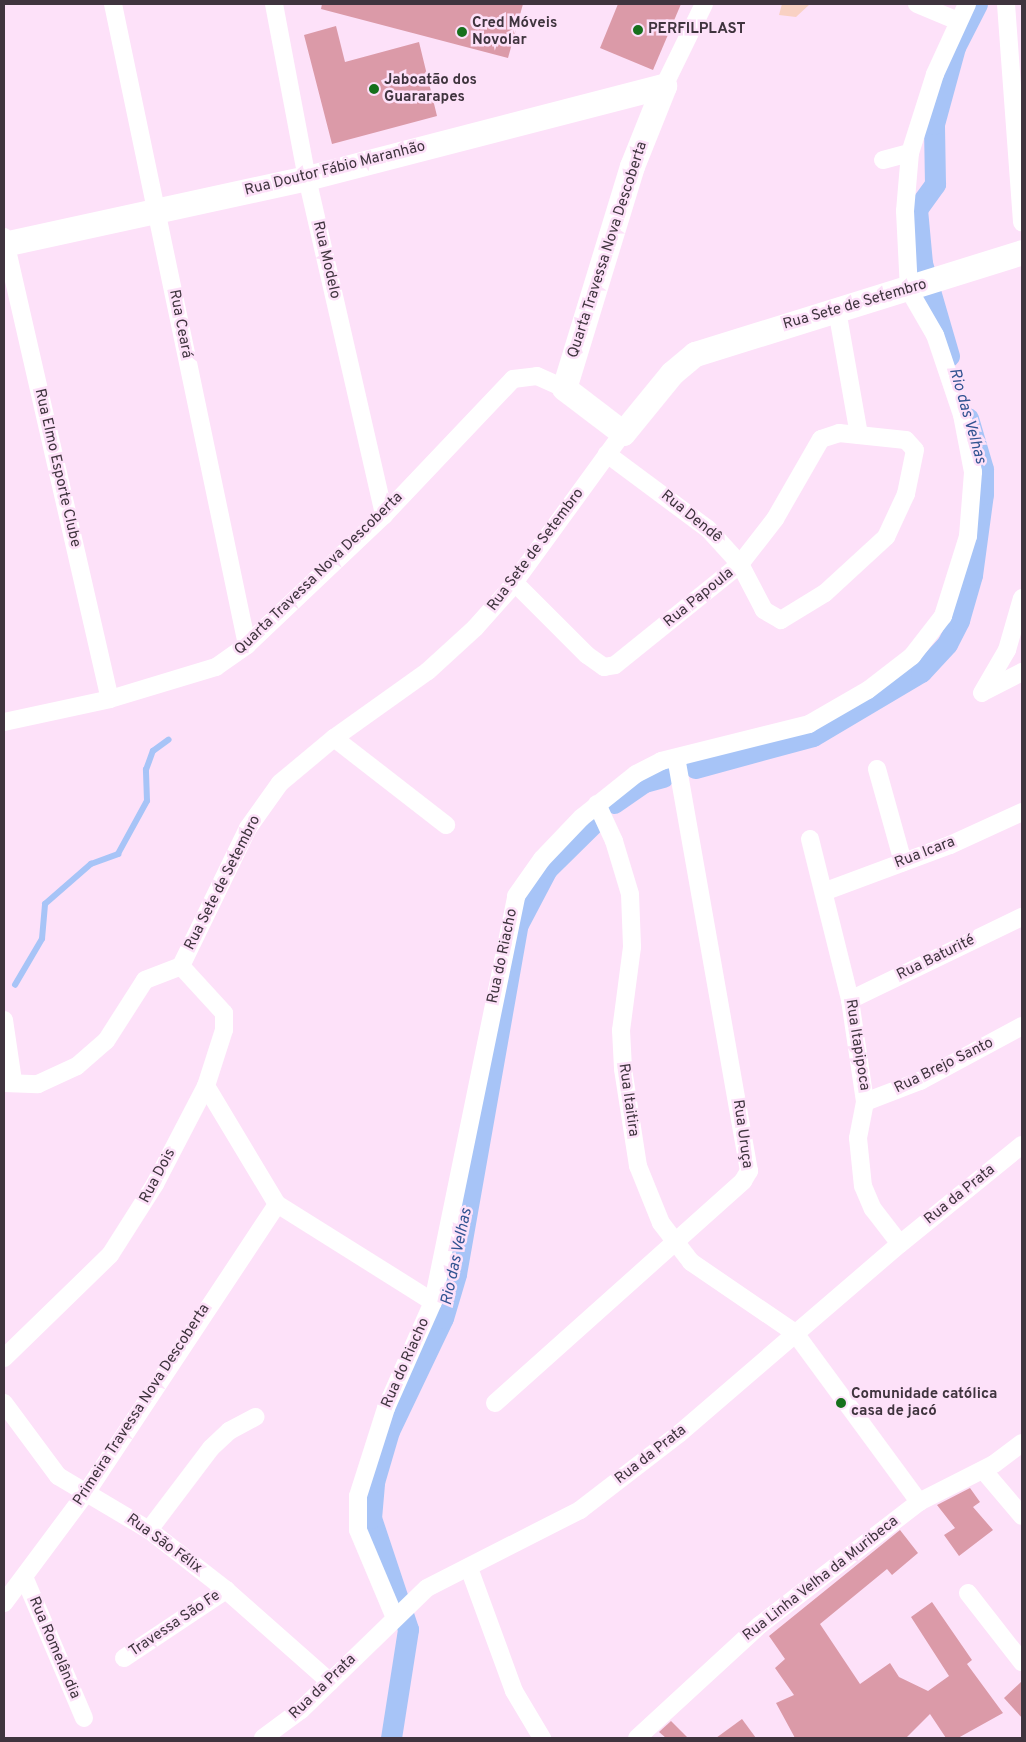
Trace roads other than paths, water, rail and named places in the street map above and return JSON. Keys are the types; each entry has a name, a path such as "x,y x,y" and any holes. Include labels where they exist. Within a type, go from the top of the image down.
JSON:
{"street":[{"name":"Rua Ceará","path":"113,4 158,211 247,645"},
{"name":"Rua Modelo","path":"274,4 307,178 384,514"},
{"name":"Quarta Travessa Nova Descoberta","path":"564,388 632,166 664,86 704,4"},
{"path":"917,4 958,21"},
{"path":"914,289 905,211 910,153 935,74 967,4"},
{"path":"1006,4 1015,57 1021,162 1022,222"},
{"name":"Rua Doutor Fábio Maranhão","path":"4,241 158,211 307,178 664,86"},
{"path":"883,160 910,153"},
{"name":"Rua Elmo Esporte Clube","path":"4,241 110,699"},
{"name":"Rua Sete de Setembro","path":"8,1082 38,1084 77,1066 106,1041 145,980 181,966 262,806 290,774 334,738 428,671 475,628 514,582 622,433 672,373 695,354 837,310 914,289 1022,252"},
{"name":"Rua do Riacho","path":"401,1612 358,1530 355,1512 386,1408 432,1302 516,896 542,859 601,811 636,774 676,758 802,726 826,716 868,690 912,656 943,616 968,536 973,472 962,415 935,335 914,289"},
{"path":"837,310 859,434"},
{"name":"Quarta Travessa Nova Descoberta","path":"4,722 110,699 216,667 247,645 384,514 513,379 537,376 564,388 622,433"},
{"name":"Rua Papoula","path":"514,582 587,655 604,667 625,659 740,564 775,519 821,439 839,433 859,434"},
{"name":"Rua Dendê","path":"607,454 688,512 740,564 764,610 775,620 787,617 825,593 868,556 894,525 906,494 914,446 906,440 859,434"},
{"path":"1022,598 1007,650 982,693 1022,672"},
{"path":"334,738 446,825"},
{"name":"Rua Uruça","path":"496,1403 673,1241 743,1181 749,1171 676,758"},
{"path":"877,769 903,862"},
{"name":"Rua Itaitira","path":"601,811 630,894 632,947 621,1030 630,1128 638,1166 661,1223 673,1241 719,1284 795,1333"},
{"name":"Rua Icara","path":"826,891 903,862 1022,812"},
{"name":"Rua Itapipoca","path":"810,839 826,891 850,1000 865,1102 858,1138 864,1186 873,1209 900,1244"},
{"name":"Rua Baturité","path":"850,1000 1022,917"},
{"name":"Rua Dois","path":"4,1358 110,1255 155,1184 206,1086 224,1030 224,1013 181,966"},
{"path":"4,1020 8,1082"},
{"name":"Rua Brejo Santo","path":"865,1102 920,1081 1022,1026"},
{"path":"206,1086 277,1204 432,1302"},
{"name":"Rua da Prata","path":"263,1738 330,1682 427,1588 580,1510 680,1433 900,1244 1022,1145"},
{"name":"Primeira Travessa Nova Descoberta","path":"4,1603 25,1579 86,1493 277,1204"},
{"path":"795,1333 920,1502"},
{"name":"Rua São Félix","path":"4,1403 58,1476 148,1530 226,1590 330,1682"},
{"path":"148,1530 210,1448 228,1431 255,1417"},
{"name":"Rua Linha Velha da Muribeca","path":"637,1738 760,1625 920,1502 983,1470 1022,1443"},
{"path":"983,1470 1022,1516"},
{"path":"469,1568 511,1683 542,1738"},
{"name":"Rua Romelândia","path":"25,1579 84,1718"},
{"name":"Travessa São Fe","path":"124,1658 226,1590"},
{"path":"968,1593 1022,1662"}],"waterway":[{"name":"Rio das Velhas","path":"949,356 922,263 917,209 935,184 934,124 955,47 977,4"},
{"name":"Rio das Velhas","path":"695,768 813,736 921,672 947,644 959,620 972,575 983,494 983,469 968,418"},
{"path":"15,985 42,939 45,904 91,864 118,854 147,801 146,770 153,751 168,740"},
{"name":"Rio das Velhas","path":"614,803 644,782 663,777"},
{"name":"Rio das Velhas","path":"391,1738 408,1629 371,1518 374,1482 389,1431 443,1318 456,1274 518,924 547,869 600,817"}],"place":[{"name":"PERFILPLAST","path":"638,30"},
{"name":"Cred Móveis Novolar","path":"462,32"},
{"name":"Jaboatão dos Guararapes","path":"374,89"},
{"name":"Comunidade católica casa de jacó","path":"841,1403"}]}
